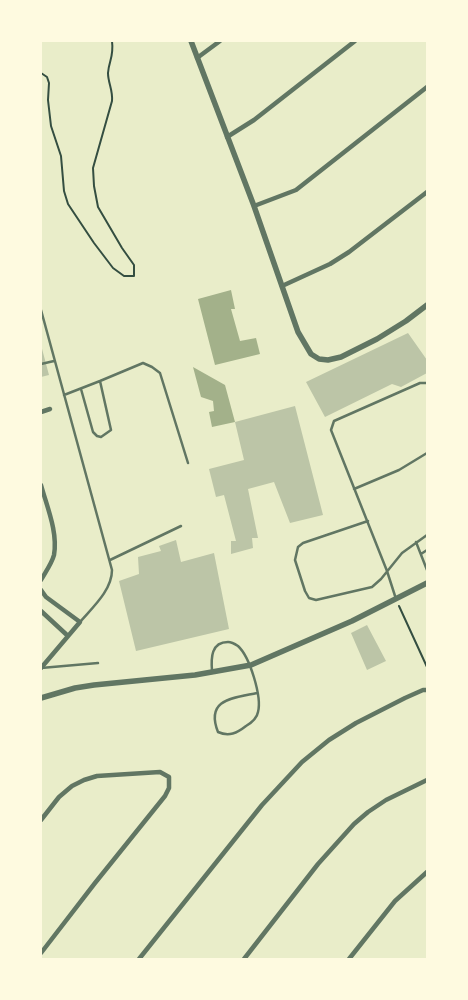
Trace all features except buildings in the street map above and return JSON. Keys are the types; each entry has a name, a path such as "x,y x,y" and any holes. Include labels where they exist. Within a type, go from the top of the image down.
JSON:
{"street":[{"path":"191,41 305,346 311,354 319,359 328,360 341,357 377,339 406,321 427,304"},
{"path":"197,58 220,41"},
{"path":"227,137 254,120 355,41"},
{"path":"254,206 296,190 427,87"},
{"path":"282,286 330,264 349,252 427,192"},
{"path":"41,412 50,409"},
{"path":"41,485 52,522 54,556 41,580"},
{"path":"41,698 74,688 212,672 251,665 290,649 427,583"},
{"path":"41,590 46,597 80,622 41,668"},
{"path":"41,611 68,636"},
{"path":"139,959 262,805 302,762 329,740 356,723 405,698 427,690"},
{"path":"41,820 59,797 72,786 84,780 97,776 160,772 169,778 169,788 165,796 94,883 41,953"},
{"path":"244,959 318,864 354,824 386,800 427,780"},
{"path":"349,959 395,900 427,872"}],"lane":[{"path":"41,310 112,570 110,583 80,622"},
{"path":"41,364 55,361"},
{"path":"64,395 143,363 152,367 160,373 188,463"},
{"path":"81,389 93,432 101,437 111,430 100,381"},
{"path":"396,599 368,521 331,430 334,422 420,383 427,383"},
{"path":"354,489 399,470 427,453"},
{"path":"368,521 303,543 298,547 295,560 309,598 316,600 372,587 381,580 402,553 427,535"},
{"path":"110,560 181,526"},
{"path":"416,542 427,570"},
{"path":"421,554 427,550"},
{"path":"212,672 211,656 216,646 222,642 232,642 240,647 251,665 257,693 258,714 248,725 232,735 224,735 218,732 214,720 215,713 222,702 257,693"},
{"path":"41,668 98,663"}],"path":[{"path":"41,72 47,77 49,83 50,126 61,156 64,190 68,204 94,243 114,268 124,276 134,276 134,265 98,207 94,186 93,168 113,93 108,78 108,71 113,56 112,41"},
{"path":"396,599 427,667"}],"shaded area":[{"path":"231,290 235,309 231,309 240,341 256,338 260,354 215,365 198,299"},
{"path":"193,367 225,385 235,422 212,427 209,412 214,411 213,401 201,397"}]}
